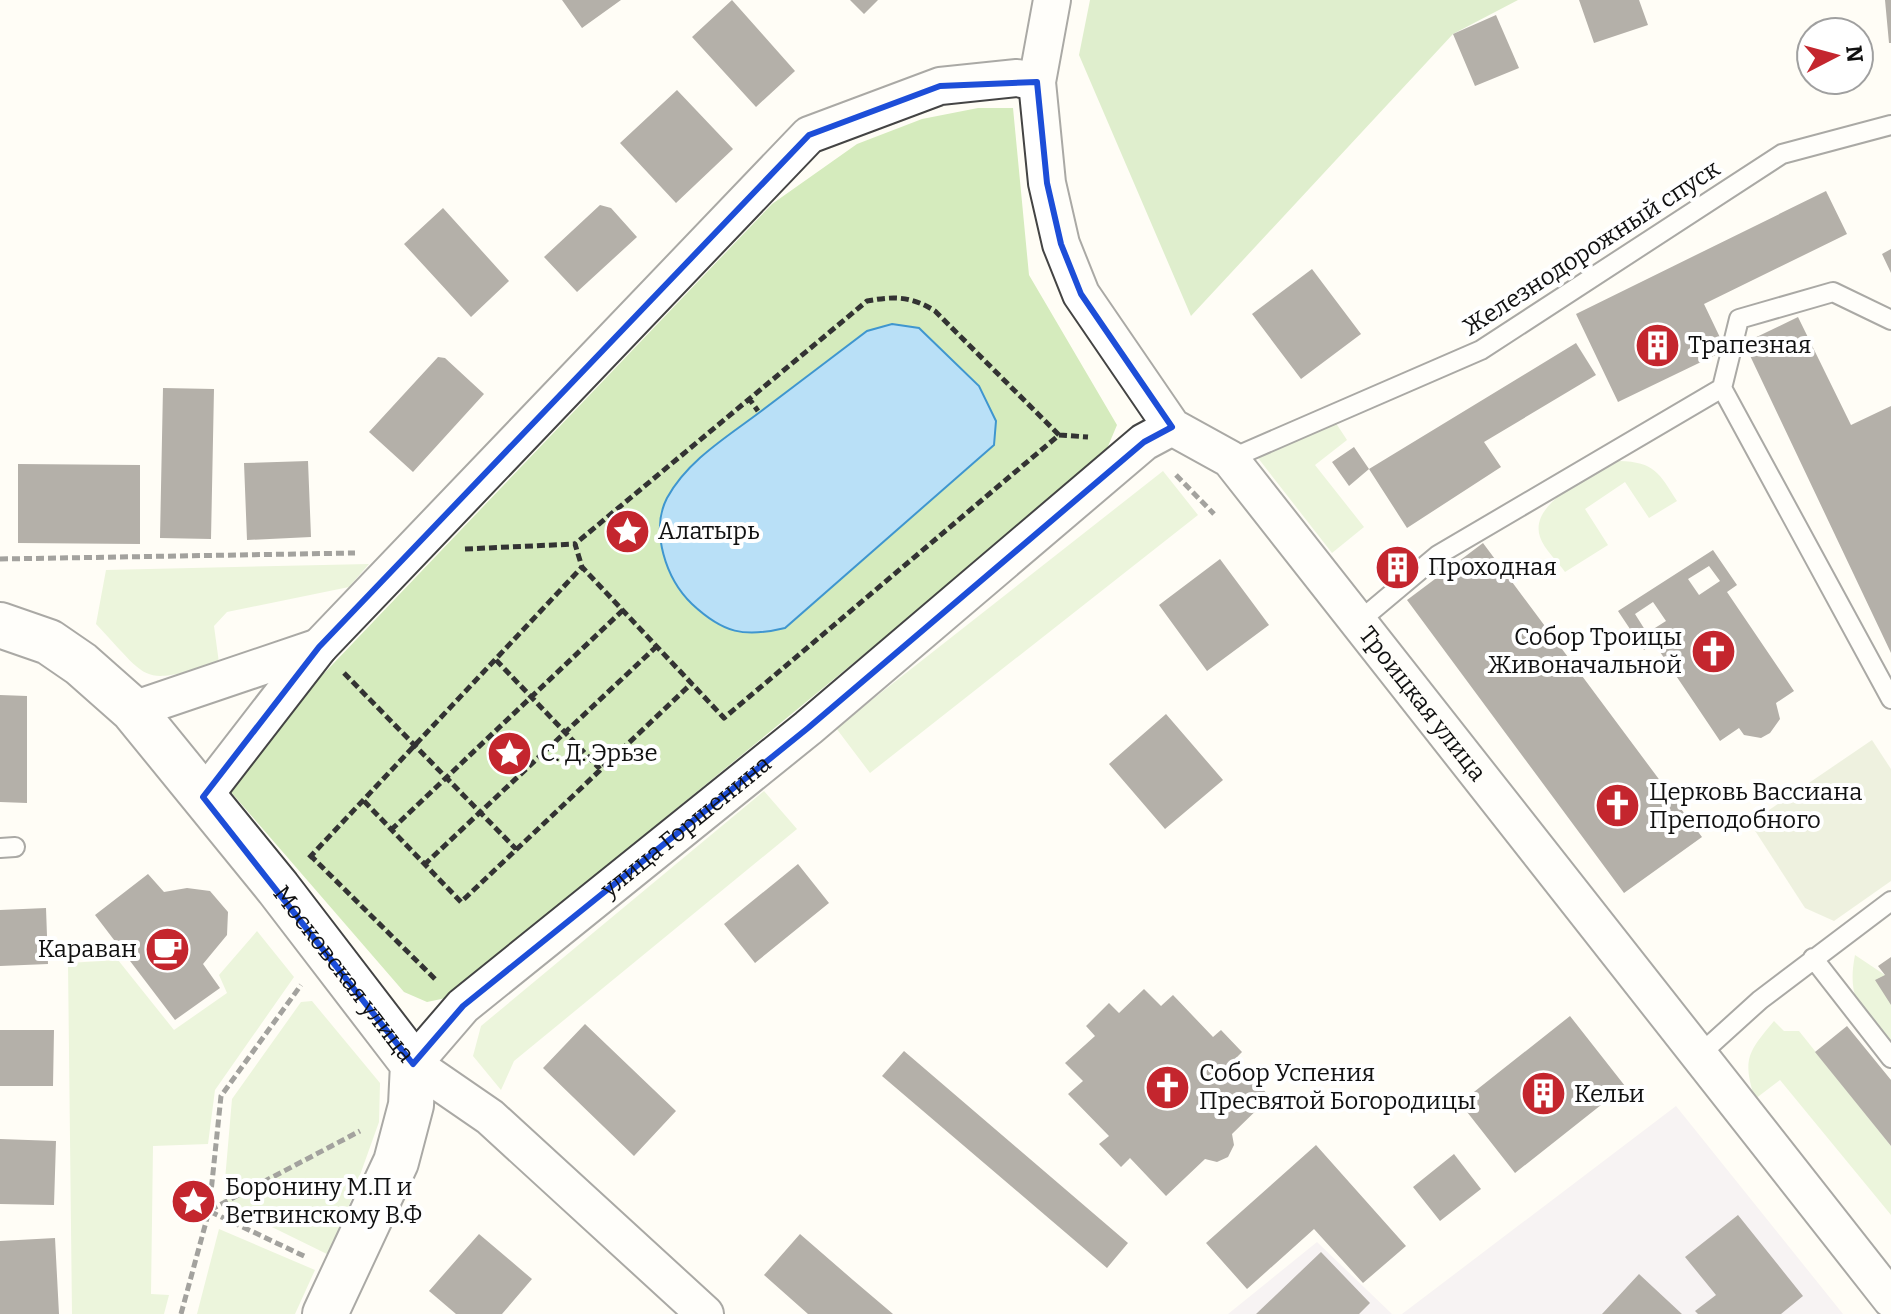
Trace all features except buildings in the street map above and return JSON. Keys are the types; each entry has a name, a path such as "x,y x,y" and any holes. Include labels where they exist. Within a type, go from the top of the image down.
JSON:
{"street":[{"name":"Троицкая улица","path":"1052,0 1037,82 1047,183 1061,244 1081,294 1172,427 1230,459 1697,1057 1891,1299"},
{"path":"203,797 319,647 809,135 940,86 1017,78 1037,82"},
{"name":"улица Горшенина","path":"325,1314 396,1162 412,1084 463,1006 808,728 1144,442 1172,427"},
{"name":"Московская улица","path":"0,625 49,642 81,664 133,710 203,797 412,1084 490,1117 705,1314"},
{"path":"133,710 319,647"}],"lane":[{"name":"Железнодорожный спуск","path":"1230,459 1481,350 1782,154 1891,125"},
{"path":"1891,320 1833,292 1739,319 1722,388 1891,699"},
{"path":"1357,623 1438,555 1722,388"},
{"path":"1697,1057 1813,958 1891,901"},
{"path":"1813,958 1891,1058"}],"path":[{"path":"0,559 413,552 575,544 867,301 893,296 916,299 935,311 1059,435 724,718 582,567 575,544"},
{"path":"748,397 758,411"},
{"path":"311,856 582,567"},
{"path":"391,830 623,610"},
{"path":"424,865 657,646"},
{"path":"319,647 516,849"},
{"path":"496,660 600,769"},
{"path":"364,801 461,902 692,683"},
{"path":"300,845 463,1006"},
{"path":"181,1314 209,1211 221,1096 309,975"},
{"path":"209,1211 412,1084"},
{"path":"209,1211 343,1275"}],"highlighted area":[{"path":"1037,82 1047,183 1061,244 1081,294 1172,427 1144,442 808,728 463,1006 413,1064 203,797 319,647 809,135 940,86"}],"shaded area":[{"path":"1676,1106 1843,1314 1402,1314"},
{"path":"1317,1242 1392,1314 1228,1314"}],"green space":[{"path":"1090,0 1518,0 1453,34 1191,316 1079,55"},
{"path":"978,108 1013,108 1029,275 1117,425 1103,458 446,998 427,1002 404,992 230,791 269,731 772,204 857,144 922,119"},
{"path":"1328,411 1347,440 1315,465 1364,527 1332,553 1251,449"},
{"path":"1619,461 1641,464 1655,471 1677,501 1649,518 1625,482 1585,509 1608,545 1565,572 1540,537 1539,524 1544,512 1566,491"},
{"path":"1163,471 1198,515 870,773 836,728"},
{"path":"369,564 349,587 227,612 214,626 219,663 174,674 148,674 138,668 96,624 106,570"},
{"path":"1872,740 1891,769 1891,881 1834,921 1805,908 1750,823"},
{"path":"764,791 797,829 514,1061 501,1090 473,1056 481,1026"},
{"path":"257,931 294,977 215,1090 208,1144 153,1146 151,1294 169,1295 164,1314 72,1314 68,963 118,960 174,1030 227,993 219,975"},
{"path":"1855,955 1885,975 1891,1005 1891,1050 1859,1007 1853,984"},
{"path":"312,1001 380,1083 379,1122 331,1256 223,1203 232,1099 301,1002"},
{"path":"1774,1021 1784,1031 1799,1031 1891,1146 1891,1215 1780,1080 1755,1099 1748,1065 1753,1049"},
{"path":"219,1229 315,1270 295,1314 197,1314"}],"water":[{"path":"892,324 919,328 979,386 996,421 994,445 785,628 758,633 724,627 692,604 668,568 660,525 667,498 686,472 722,440 867,331"}],"place":[{"name":"Трапезная","path":"1657,345"},
{"name":"Алатырь","path":"627,531"},
{"name":"Проходная","path":"1397,567"},
{"name":"Собор Троицы Живоначальной","path":"1713,651"},
{"name":"С. Д. Эрьзе","path":"509,753"},
{"name":"Церковь Вассиана Преподобного","path":"1618,806"},
{"name":"Караван","path":"168,949"},
{"name":"Собор Успения Пресвятой Богородицы","path":"1168,1087"},
{"name":"Кельи","path":"1543,1094"},
{"name":"Боронину М.П и Ветвинскому В.Ф","path":"194,1201"}]}
